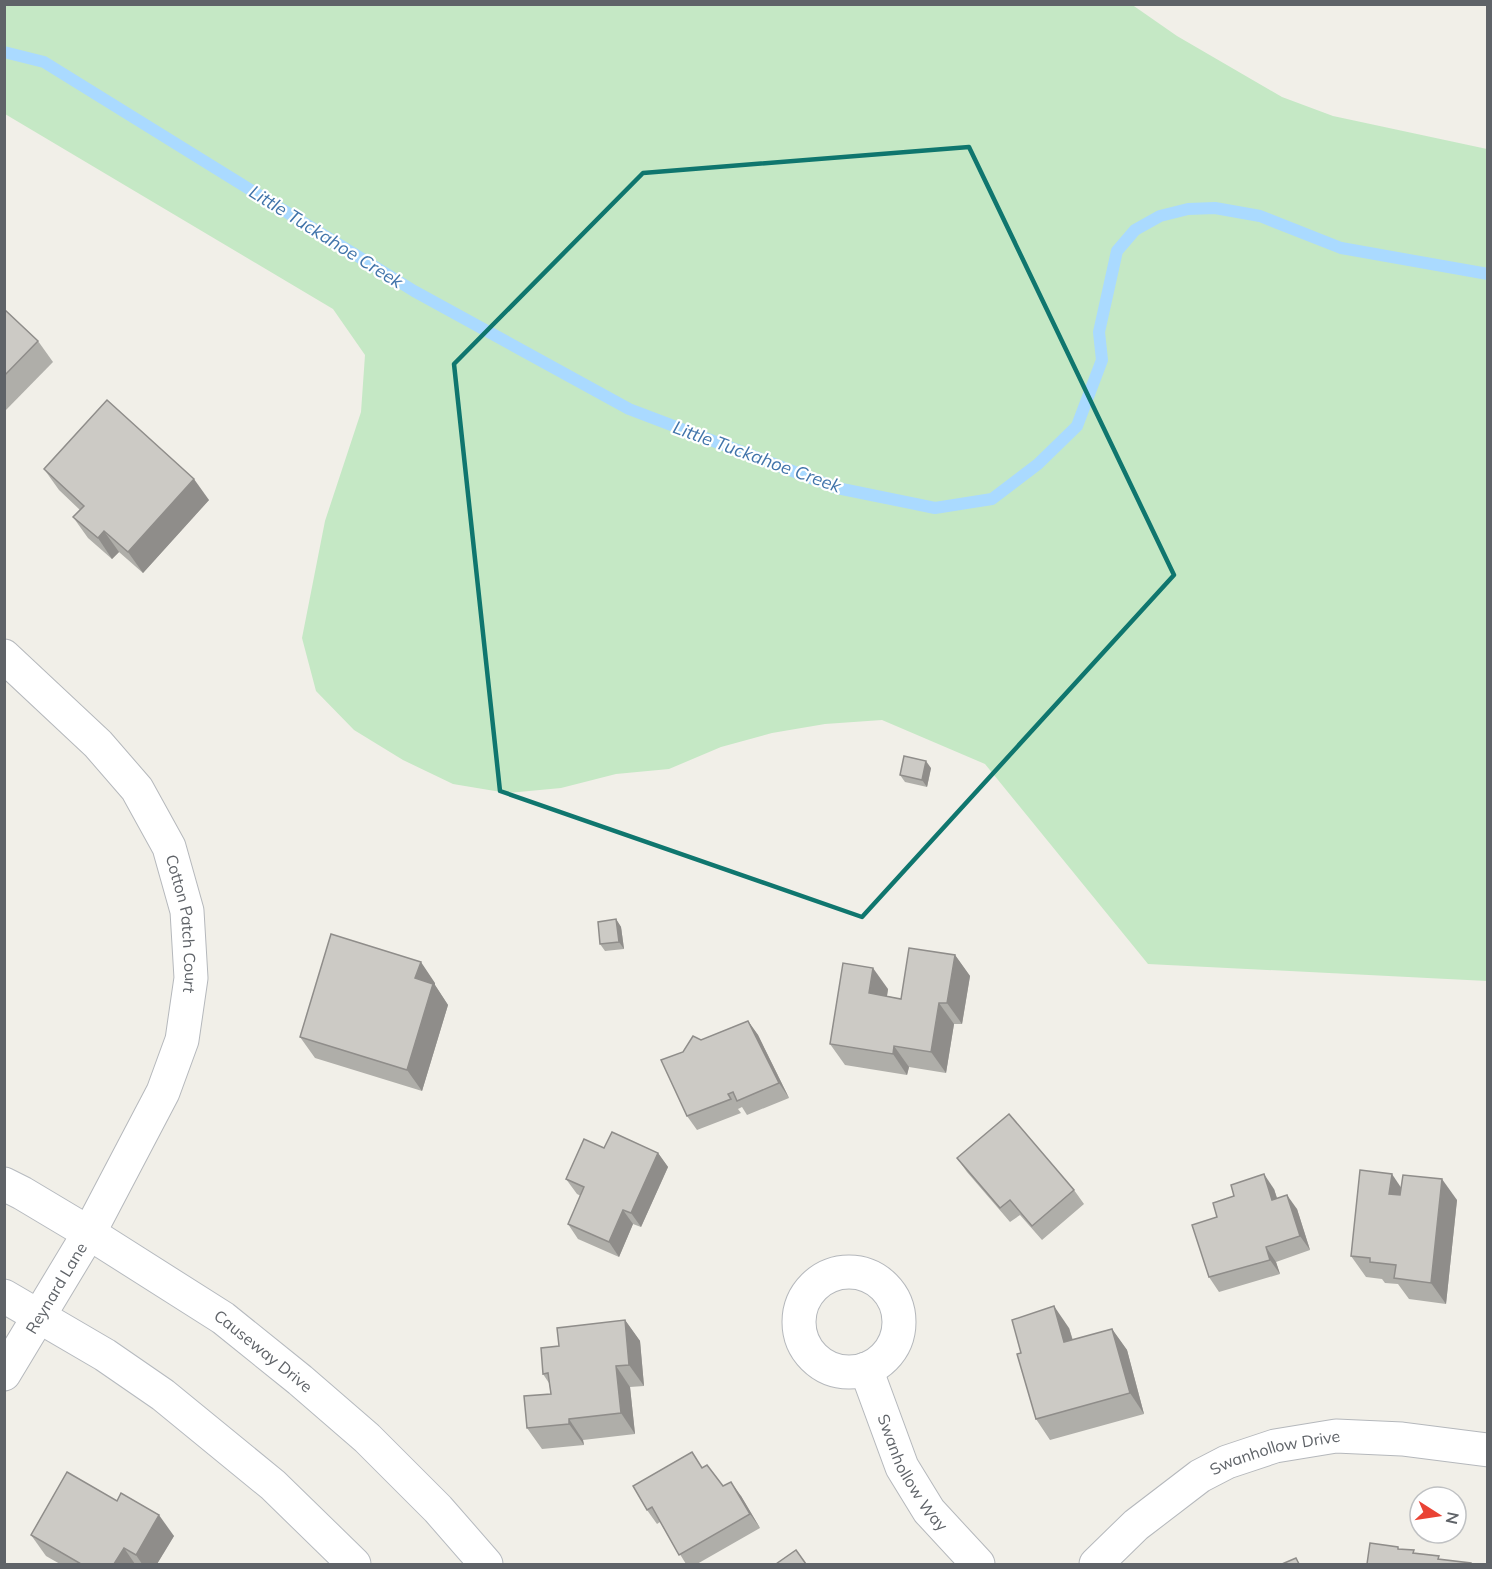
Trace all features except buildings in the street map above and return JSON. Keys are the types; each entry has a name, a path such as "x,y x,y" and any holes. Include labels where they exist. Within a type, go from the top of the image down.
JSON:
{"street":[{"name":"Cotton Patch Court","path":"4,656 98,744 137,789 169,847 187,911 191,978 182,1040 163,1092 89,1233"},
{"name":"Causeway Drive","path":"4,1184 89,1233 223,1318 367,1438 438,1509 486,1564"},
{"name":"Reynard Lane","path":"4,1374 89,1233"},
{"path":"4,1296 105,1355 163,1395 273,1485 354,1564"},
{"name":"Swanhollow Way","path":"866,1369 902,1467 929,1511 978,1564"},
{"name":"Swanhollow Drive","path":"1096,1564 1137,1525 1200,1476 1227,1462 1275,1446 1336,1437 1402,1439 1488,1450"}],"highlighted area":[{"path":"969,147 1174,575 862,917 500,791 454,364 643,173"}],"green space":[{"path":"1131,4 1177,36 1282,97 1333,116 1487,149 1487,981 1148,964 985,764 882,720 825,724 772,733 721,747 669,769 616,774 561,788 507,793 453,784 403,760 354,730 316,691 302,638 325,521 361,412 365,355 333,309 5,114 5,5"}],"waterway":[{"name":"Little Tuckahoe Creek","path":"4,52 44,62 414,291 629,409 837,488 935,508 992,499 1038,464 1077,426 1102,360 1099,332 1117,251 1135,230 1160,216 1188,209 1215,208 1260,216 1341,248 1488,274"}]}
